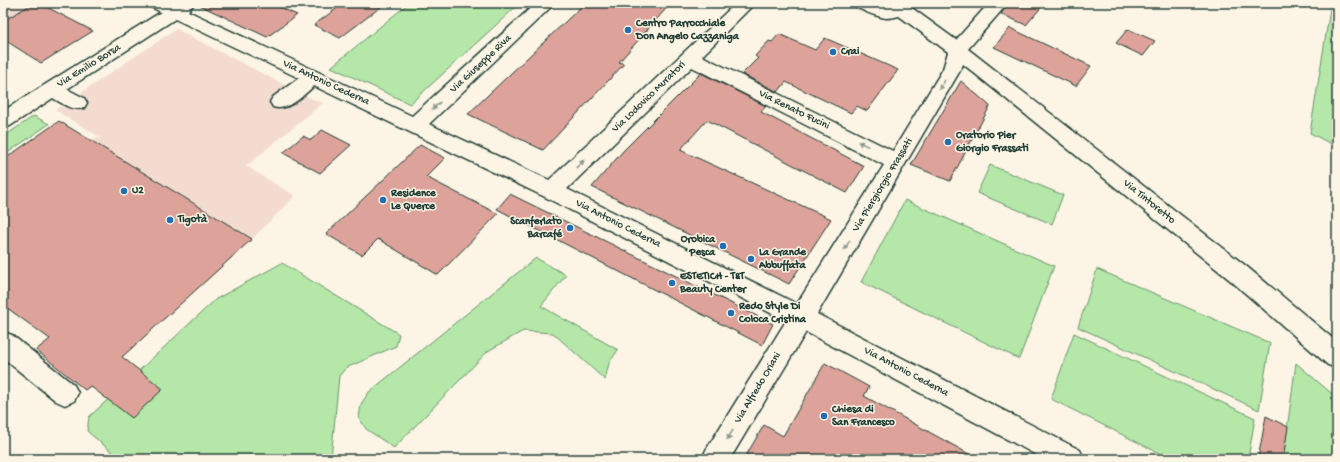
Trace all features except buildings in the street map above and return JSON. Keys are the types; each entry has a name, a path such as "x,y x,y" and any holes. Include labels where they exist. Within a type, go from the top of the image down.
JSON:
{"street":[{"name":"Via Antonio Cederna","path":"157,3 181,7 313,77 552,191 802,318 1069,459"},
{"name":"Via Giuseppe Riva","path":"415,125 546,3"},
{"name":"Via Lodovico Muratori","path":"552,191 746,3"},
{"path":"861,3 886,12 898,7"},
{"path":"958,49 999,3"},
{"name":"Via Emilio Borsa","path":"3,121 181,7"},
{"name":"Via Tintoretto","path":"898,7 958,49 1238,273 1337,357"},
{"name":"Via Piergiorgio Frassati","path":"802,318 898,162 952,69 958,49"},
{"name":"Via Renato Fucini","path":"690,58 898,162"},
{"path":"280,102 313,77"},
{"path":"52,89 77,103"},
{"name":"Via Alfredo Oriani","path":"715,459 802,318"},
{"path":"3,343 64,393"}],"shaded area":[{"path":"3,3 36,3 3,24"},
{"path":"176,29 312,99 323,103 246,166 295,196 252,239 85,390 36,350 77,317 87,139 101,138 55,110"}],"green space":[{"path":"409,3 520,3 410,104 331,67"},
{"path":"1331,3 1337,3 1337,147 1310,133"},
{"path":"34,116 49,124 3,156 3,137"},
{"path":"990,165 1063,195 1052,224 977,193"},
{"path":"905,200 1054,266 1019,359 861,282"},
{"path":"536,258 566,275 541,306 618,350 609,363 605,380 553,333 523,331 488,351 394,448 366,429 359,418 361,404 369,392"},
{"path":"282,263 399,334 396,346 346,368 339,376 331,459 120,459 87,431 89,417 216,299"},
{"path":"1097,269 1270,343 1259,410 1078,327"},
{"path":"1074,333 1255,418 1248,459 1171,459 1051,399"},
{"path":"1296,363 1337,398 1337,459 1283,459"}],"place":[{"name":"Centro Parrocchiale Don Angelo Cazzaniga","path":"628,30"},
{"name":"Crai","path":"833,52"},
{"name":"Oratorio Pier Giorgio Frassati","path":"948,142"},
{"name":"U2","path":"124,191"},
{"name":"Residence Le Querce","path":"383,200"},
{"name":"Tigotà","path":"170,220"},
{"name":"Scanferlato Barcafé","path":"570,228"},
{"name":"Orobica Pesca","path":"723,246"},
{"name":"La Grande Abbuffata","path":"751,259"},
{"name":"ESTETICH - T&T Beauty Center","path":"672,283"},
{"name":"Redo Style Di Coloca Cristina","path":"731,313"},
{"name":"Chiesa di San Francesco","path":"824,416"}]}
